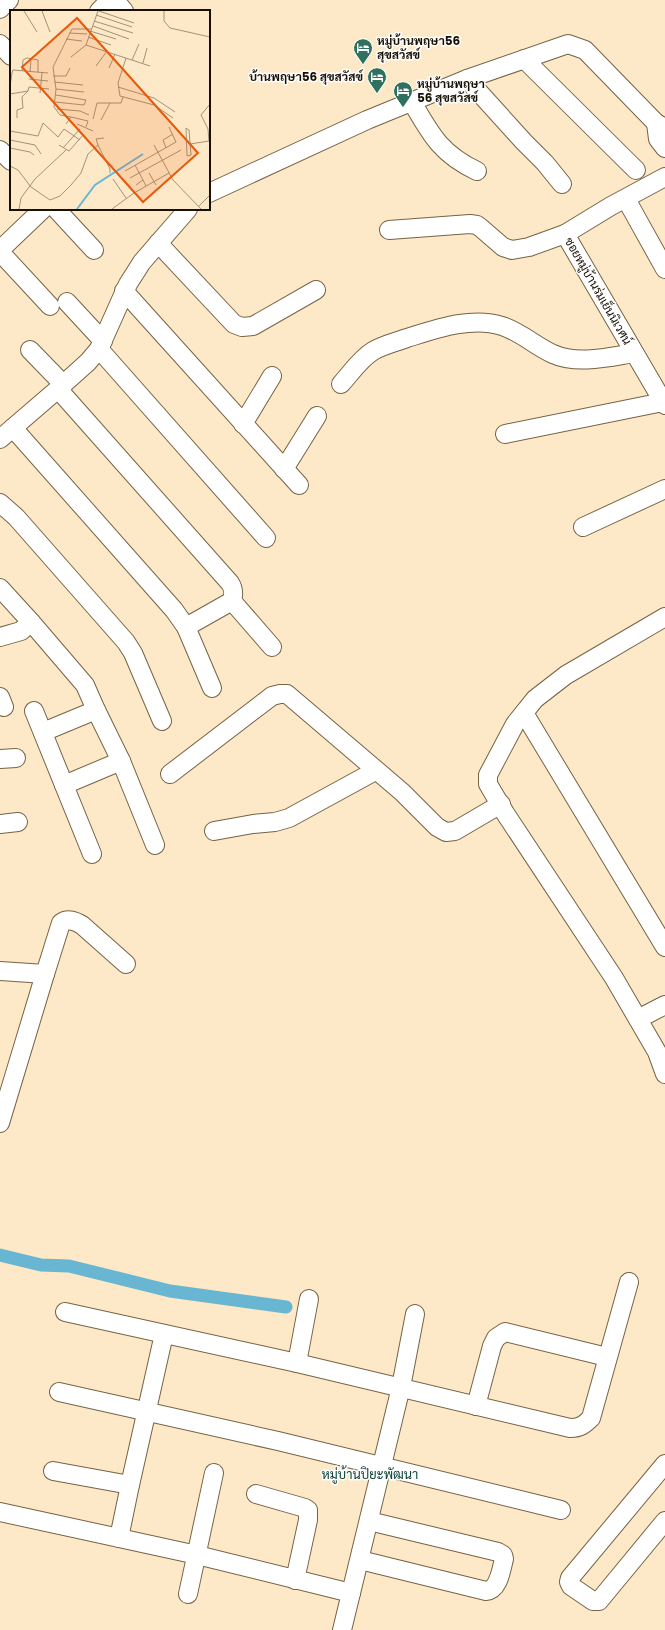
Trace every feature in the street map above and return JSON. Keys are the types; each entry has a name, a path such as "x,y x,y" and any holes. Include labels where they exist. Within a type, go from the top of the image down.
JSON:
{"street":[{"path":"0,9 9,0"},
{"path":"100,10 110,0"},
{"path":"115,0 123,10"},
{"path":"0,44 10,55"},
{"path":"210,192 367,120 467,79 568,44 585,50 660,125 658,139 665,148"},
{"path":"524,59 636,170"},
{"path":"467,79 545,163 562,184"},
{"path":"412,102 429,132 438,144 462,164 477,171"},
{"path":"0,150 10,160"},
{"name":"ซอยหมู่บ้านร่มเย็นนิเวศน์","path":"664,403 565,234 665,177"},
{"path":"626,199 665,269"},
{"path":"42,210 0,251 101,345 266,538"},
{"path":"57,210 94,250"},
{"path":"187,210 142,262 124,292 101,345 88,362 7,433 174,610 186,627 212,688"},
{"path":"389,230 470,224 477,225 503,247 512,250 529,247 565,234"},
{"path":"158,243 234,324 242,327 253,326 316,290"},
{"path":"124,292 299,485"},
{"path":"341,384 372,351 430,331 454,325 480,322 502,326 518,332 554,355 594,359 634,353"},
{"path":"30,350 233,587 234,594 232,601 186,627"},
{"path":"243,424 272,376"},
{"path":"505,434 664,403"},
{"path":"284,469 317,416"},
{"path":"583,527 665,489"},
{"path":"0,503 16,517 126,642 133,653 162,721"},
{"path":"0,588 85,685 121,761 154,845"},
{"path":"232,601 272,647"},
{"path":"665,617 550,686 535,699 515,724 488,775 488,784 614,978 657,1052 665,1074"},
{"path":"0,637 21,631 31,622"},
{"path":"170,774 272,696 287,694 375,771 402,792 437,827 446,832 455,831 501,804"},
{"path":"43,732 96,710"},
{"path":"34,711 92,854"},
{"path":"524,713 665,947"},
{"path":"64,784 121,761"},
{"path":"214,831 253,824 275,822 289,818 375,771"},
{"path":"0,824 18,822"},
{"path":"0,1123 61,923 64,921 76,921 126,964"},
{"path":"0,971 45,974"},
{"path":"638,1019 665,1005"},
{"path":"65,1312 297,1363 570,1428 578,1428 591,1418 629,1282"},
{"path":"297,1363 309,1299"},
{"path":"342,1630 401,1387 415,1314"},
{"path":"476,1406 492,1346 496,1338 505,1332 607,1357"},
{"path":"119,1538 164,1334"},
{"path":"59,1392 382,1466 561,1510"},
{"path":"665,1464 570,1578 569,1582 571,1586 593,1601 599,1601 665,1521"},
{"path":"53,1471 130,1485"},
{"path":"188,1594 214,1473"},
{"path":"256,1494 308,1510 308,1520 294,1580"},
{"path":"0,1512 197,1555 351,1593"},
{"path":"360,1560 405,1572 486,1590 494,1588 496,1585 504,1559 503,1555 498,1552 369,1521"}],"waterway":[{"path":"0,1255 41,1265 69,1266 170,1291 286,1307"}],"place":[{"name":"หมู่บ้านพฤษา56 สุขสวัสข์","path":"363,65"},
{"name":"บ้านพฤษา56 สุขสวัสข์","path":"377,94"},
{"name":"หมู่บ้านพฤษา 56 สุขสวัสข์","path":"403,108"}],"district":[{"name":"หมู่บ้านปิยะพัฒนา","path":"370,1474"}]}
